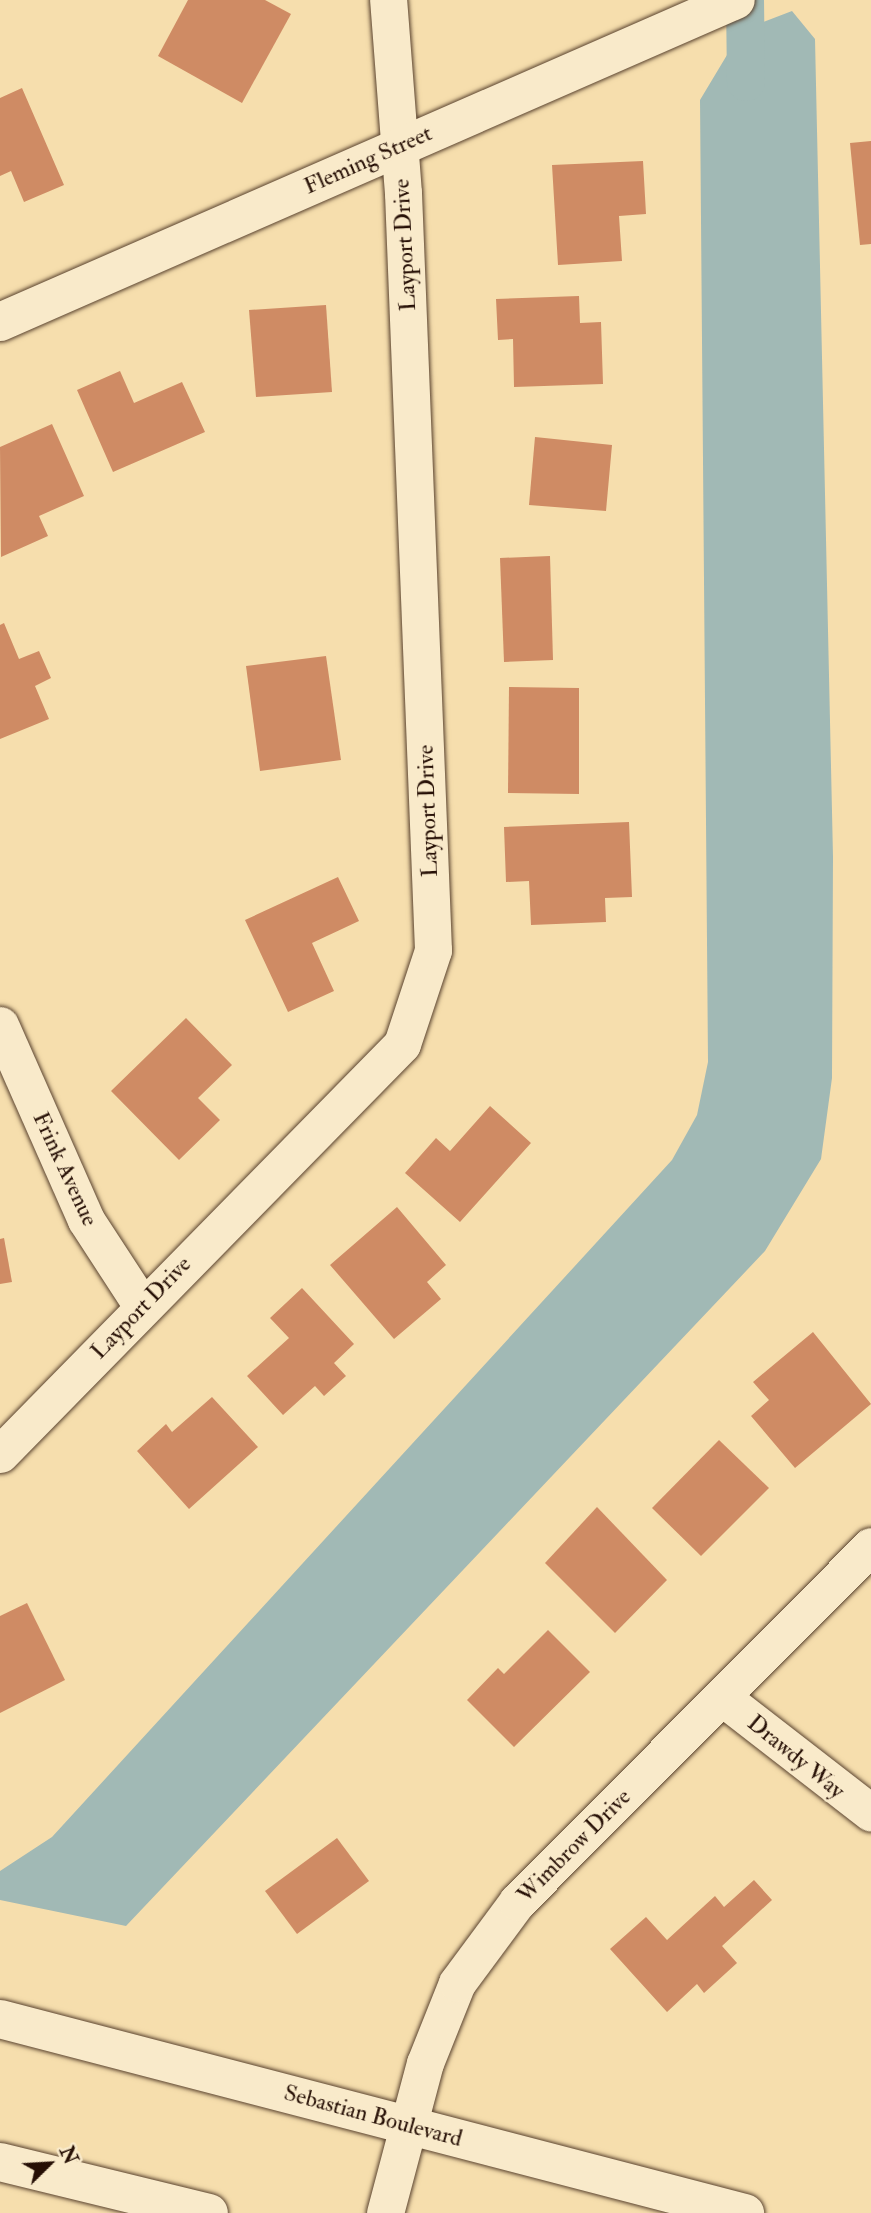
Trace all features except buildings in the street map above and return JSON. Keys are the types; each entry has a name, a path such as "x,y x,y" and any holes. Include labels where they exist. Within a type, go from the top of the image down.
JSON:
{"main road":[{"name":"Fleming Street","path":"0,322 734,1"},
{"name":"Sebastian Boulevard","path":"0,2019 745,2213"},
{"path":"0,2162 209,2213"}],"street":[{"name":"Layport Drive","path":"0,1454 142,1306 402,1044 433,950 400,145 388,0"},
{"name":"Frink Avenue","path":"0,1025 86,1220 142,1306"},
{"name":"Wimbrow Drive","path":"385,2213 425,2063 457,1983 517,1902 723,1698 871,1546"},
{"name":"Drawdy Way","path":"723,1698 871,1813"}],"water":[{"path":"792,11 815,39 833,857 832,1078 821,1159 765,1251 126,1926 0,1900 0,1871 52,1837 672,1160 697,1115 708,1062 700,100 742,30"}],"waterway":[{"path":"745,0 746,82"}]}
